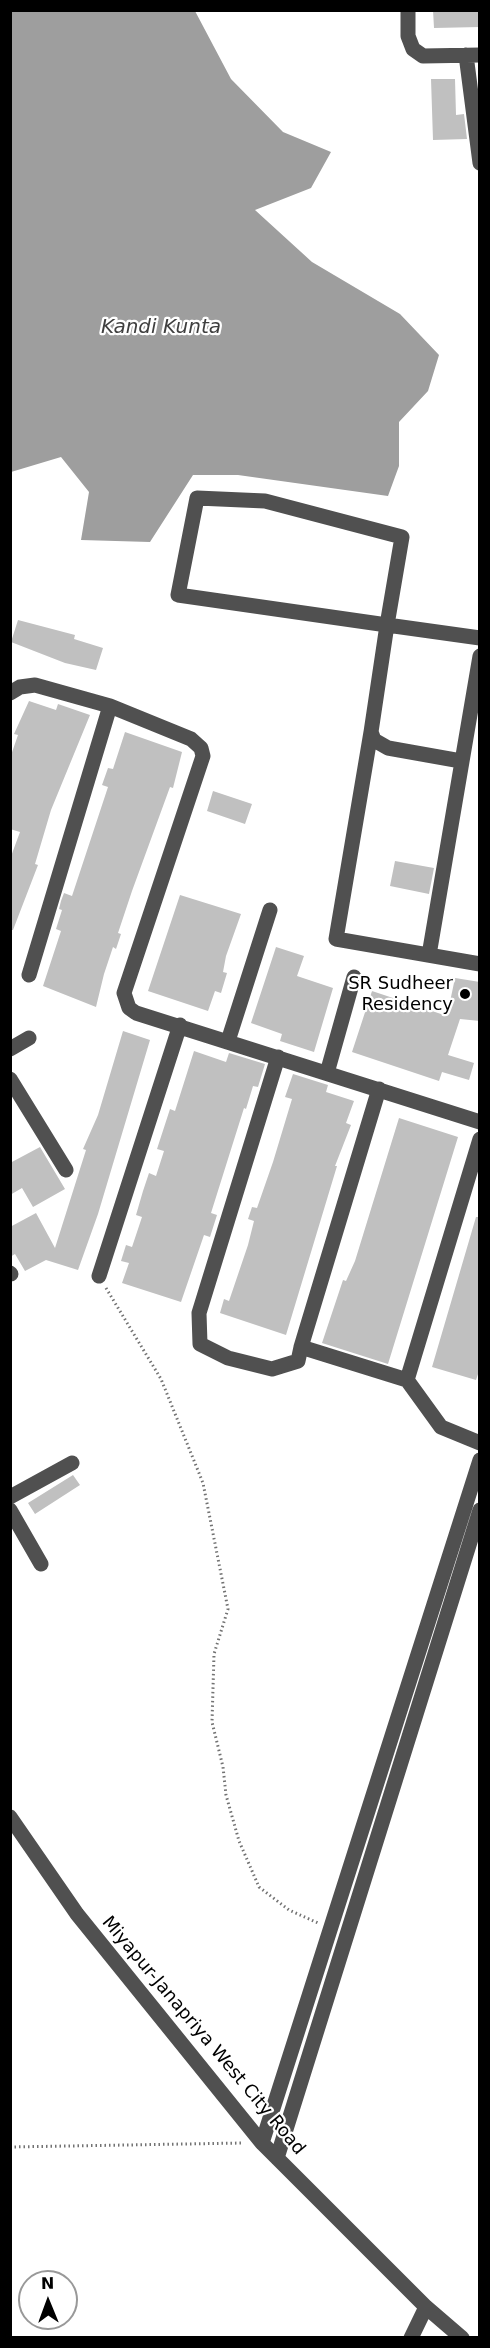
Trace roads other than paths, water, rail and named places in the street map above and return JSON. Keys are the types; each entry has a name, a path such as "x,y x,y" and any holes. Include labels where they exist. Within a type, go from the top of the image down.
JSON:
{"street":[{"path":"408,10 408,36 413,49 423,56 473,55 480,163"},
{"path":"480,638 387,626 178,596 197,498 265,501 402,537 387,626 371,732 336,939 480,964"},
{"path":"429,955 480,656"},
{"path":"10,693 20,687 35,685 110,706 191,739 201,748 203,756 124,993 126,1003 136,1013 180,1025 480,1122"},
{"path":"29,975 110,706"},
{"path":"371,732 374,740 388,748 461,761"},
{"path":"228,1041 270,910"},
{"path":"327,1073 354,977"},
{"path":"99,1276 180,1025"},
{"path":"10,1049 29,1038"},
{"path":"278,1057 199,1313 200,1344 228,1358 272,1370 298,1361 379,1089"},
{"path":"10,1079 66,1170"},
{"path":"407,1380 480,1139"},
{"path":"301,1347 407,1380 441,1427 480,1443"},
{"path":"262,2143 480,1460"},
{"path":"10,1497 72,1463"},
{"path":"10,1510 41,1564"},
{"path":"277,2158 480,1510"},
{"name":"Miyapur-Janapriya West City Road","path":"10,1817 77,1914 262,2143 426,2307 462,2337"},
{"path":"411,2337 426,2307"}],"water":[{"name":"Kandi Kunta","path":"11,10 195,11 231,79 283,132 331,152 311,188 255,210 312,262 400,314 439,355 428,391 399,422 399,466 388,496 238,475 193,475 150,542 81,540 89,492 61,457 11,472"}],"place":[{"name":"SR Sudheer Residency","path":"465,994"}]}
